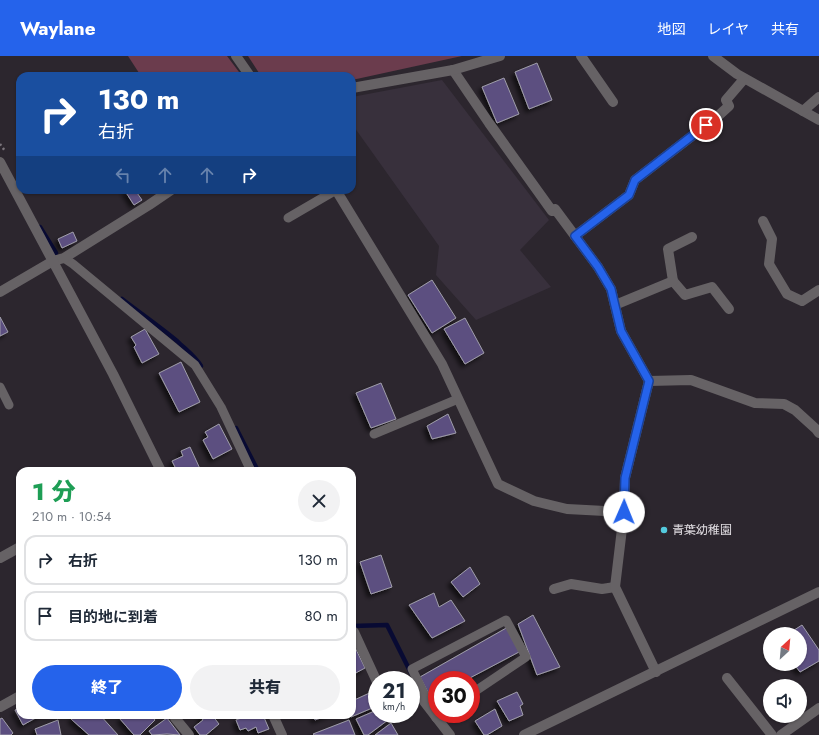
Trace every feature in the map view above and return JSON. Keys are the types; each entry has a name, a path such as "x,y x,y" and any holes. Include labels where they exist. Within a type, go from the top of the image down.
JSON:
{"street":[{"path":"236,56 247,72"},
{"path":"356,87 453,70 483,58 500,56"},
{"path":"581,56 613,102"},
{"path":"713,56 744,79 819,120"},
{"path":"453,70 488,123 552,211 555,209 598,267 611,289 621,331 649,381 625,478 624,512 615,587 656,672"},
{"path":"575,236 629,195 635,180 729,106 726,100 744,79"},
{"path":"803,111 819,97"},
{"path":"0,162 16,192"},
{"path":"17,194 113,374 159,467"},
{"path":"0,292 53,261 64,258 165,194"},
{"path":"338,194 442,364 498,484 534,502 567,509 624,512"},
{"path":"763,221 772,239 769,264 787,294 802,301 819,290"},
{"path":"692,237 668,249 673,281 685,295 712,287 729,310"},
{"path":"615,305 673,281"},
{"path":"649,381 691,380 755,403 784,404 795,410 816,429 819,434"},
{"path":"0,558 16,549"},
{"path":"554,589 571,584 602,589 615,587"},
{"path":"524,735 819,592"},
{"path":"356,636 372,671"},
{"path":"727,678 772,735"},
{"path":"420,696 428,704"},
{"path":"0,707 16,698"},
{"path":"781,735 819,708"},
{"path":"176,719 189,735"},
{"path":"275,719 282,735"},
{"path":"443,723 450,735"}],"lane":[{"path":"288,218 329,194"},
{"path":"64,258 195,364 221,407 250,467"},
{"path":"0,387 9,405"},
{"path":"374,434 458,399"},
{"path":"428,697 412,669 506,620 526,657 480,688"}],"shaded area":[{"path":"128,56 227,56 239,72 138,72"},
{"path":"248,56 462,56 356,79 356,72 258,72"},
{"path":"442,80 549,220 520,250 551,287 476,320 436,275 439,246 356,130 356,96"}],"building":[{"path":"537,63 552,100 529,109 515,72"},
{"path":"504,78 519,114 497,123 482,87"},
{"path":"127,194 138,194 142,200 134,205"},
{"path":"73,232 77,241 62,248 58,239"},
{"path":"432,280 456,318 432,333 408,295"},
{"path":"0,317 8,332 0,336"},
{"path":"465,318 484,353 465,364 444,329"},
{"path":"145,329 159,354 142,363 134,347 136,345 131,337"},
{"path":"181,362 200,402 179,412 159,373"},
{"path":"381,383 396,419 371,428 356,393"},
{"path":"448,414 456,433 432,439 427,426"},
{"path":"219,424 232,449 213,459 203,440 208,437 205,432"},
{"path":"190,447 199,467 175,467 172,461 183,456 181,451"},
{"path":"381,555 392,587 371,594 360,562"},
{"path":"470,567 480,584 463,597 451,582"},
{"path":"434,593 439,607 451,600 465,621 432,638 409,605"},
{"path":"533,615 560,667 537,675 518,624"},
{"path":"508,627 519,652 480,673 480,671 431,671"},
{"path":"807,632 819,650 819,661 807,668"},
{"path":"356,649 365,668 356,673"},
{"path":"428,672 428,692 420,677"},
{"path":"517,692 523,704 520,706 523,715 509,721 497,701"},
{"path":"368,694 368,710 356,715 356,699"},
{"path":"495,709 502,726 487,735 484,735 476,723 480,723 480,718"},
{"path":"368,714 368,723 384,723 368,735 364,735 356,719"},
{"path":"2,718 13,733 11,735 0,735 0,719"},
{"path":"20,719 34,719 23,725"},
{"path":"71,719 104,719 118,735 89,735"},
{"path":"120,719 155,720 140,735 134,735"},
{"path":"168,719 180,735 152,735 149,731"},
{"path":"215,719 219,724 206,735 200,735 194,727 203,720"},
{"path":"265,719 269,729 258,733 256,727 248,731 246,728 240,730 236,720"},
{"path":"58,720 61,735 37,735 35,729"},
{"path":"349,720 355,735 313,734"},
{"path":"391,723 398,735 375,735"}],"waterway":[{"path":"40,227 56,253"},
{"path":"122,299 177,341 199,362 201,366"},
{"path":"236,428 256,467"},
{"path":"356,626 387,625 410,671"}],"place":[{"name":"青葉幼稚園","path":"664,530"}],"route":[{"path":"624,512 625,478 649,381 621,331 611,289 598,267 575,236 629,195 635,180 706,125"}]}
